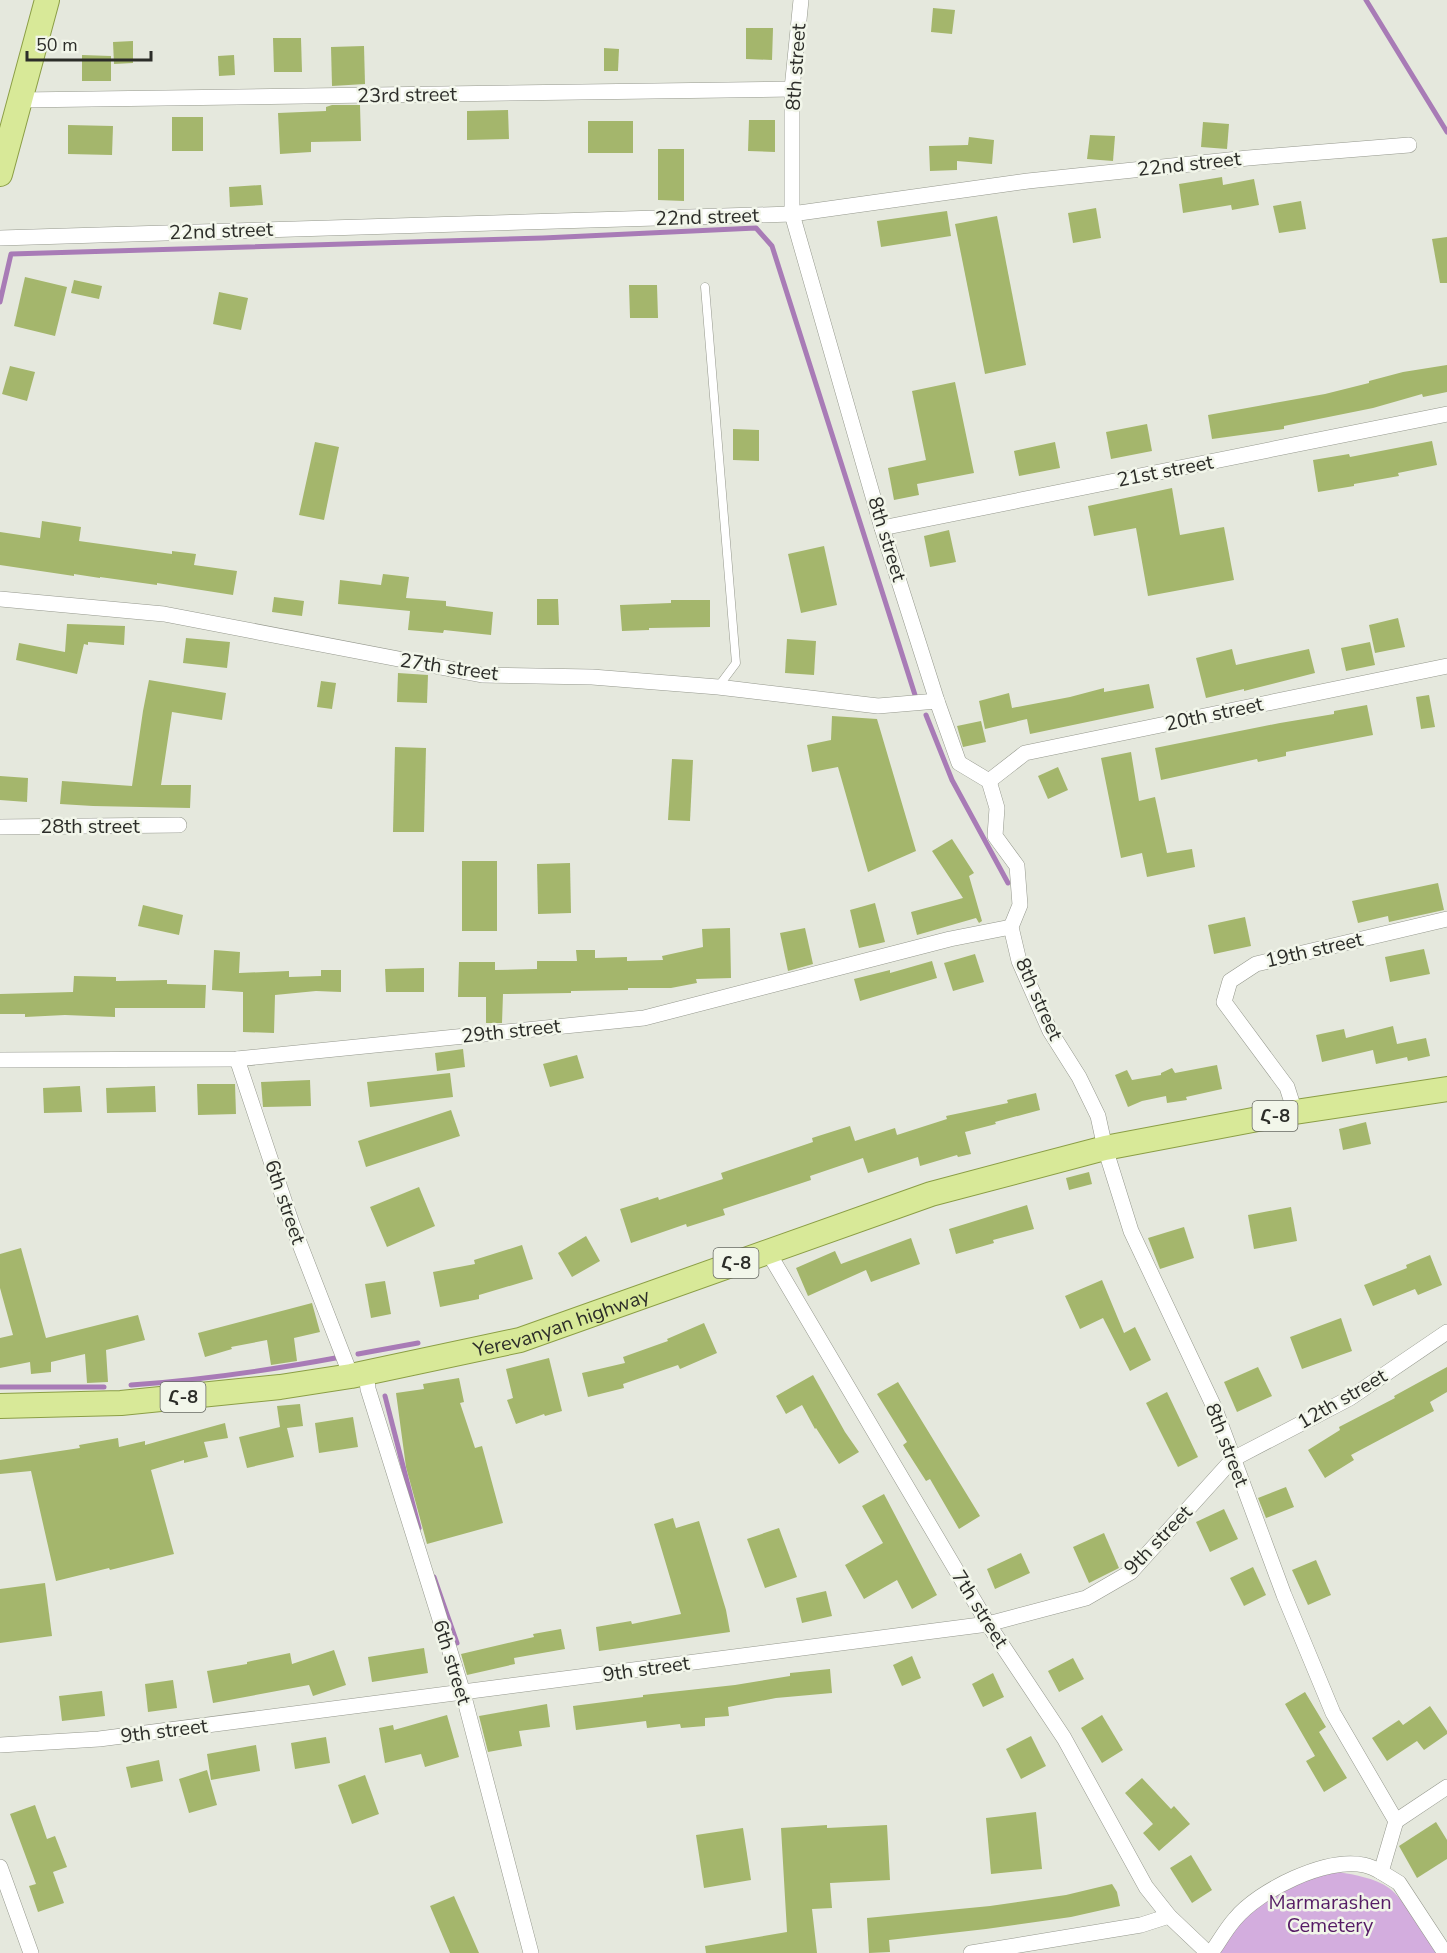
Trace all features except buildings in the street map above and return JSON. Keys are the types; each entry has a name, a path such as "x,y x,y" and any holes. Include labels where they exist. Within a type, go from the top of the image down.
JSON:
{"main road":[{"path":"0,174 12,110 47,0"},
{"name":"Հ-8","path":"1105,1149 1294,1112 1447,1089"},
{"name":"Yerevanyan highway","path":"0,1406 120,1403 232,1393 358,1374 520,1340 931,1194 1105,1149"}],"street":[{"name":"8th street","path":"801,0 792,89 792,214 882,528 959,763 989,781"},
{"name":"23rd street","path":"12,110 792,89"},
{"name":"22nd street","path":"0,238 792,214 1028,181 1248,158 1409,145"},
{"name":"21st street","path":"882,528 1447,414"},
{"name":"27th street","path":"0,599 164,614 482,675 592,677 718,687 878,706 938,701"},
{"name":"20th street","path":"989,781 1025,753 1447,666"},
{"path":"989,781 997,808 995,836 1017,866 1020,905 1011,927"},
{"name":"28th street","path":"0,827 179,825"},
{"name":"19th street","path":"1294,1112 1287,1087 1224,1002 1230,981 1256,964 1447,919"},
{"name":"8th street","path":"1011,927 1019,961 1050,1031 1079,1077 1098,1116 1105,1149 1131,1231 1215,1409 1284,1595 1333,1713 1396,1821"},
{"name":"29th street","path":"0,1060 237,1059 644,1018 950,939 1011,927"},
{"name":"6th street","path":"237,1059 292,1224 358,1374 368,1389 463,1693 531,1953"},
{"name":"7th street","path":"768,1252 988,1624 1064,1738 1146,1887 1169,1916 1209,1953"},
{"name":"12th street","path":"1233,1459 1350,1398 1447,1332"},
{"name":"9th street","path":"0,1746 99,1739 988,1624 1086,1598 1131,1572 1233,1459"},
{"path":"1381,1872 1396,1821 1447,1787"},
{"path":"1209,1953 1235,1918 1254,1902 1282,1883 1340,1864 1364,1865 1400,1883 1445,1953"},
{"path":"0,1867 31,1953"},
{"path":"971,1953 1141,1925 1169,1916"}],"lane":[{"path":"705,286 736,663 718,687"}],"green space":[{"name":"Marmarashen Cemetery","path":"1339,1872 1371,1879 1389,1888 1408,1909 1438,1953 1216,1953 1239,1919 1289,1883"}],"waterway":[{"path":"1366,0 1447,132"},
{"path":"0,302 11,254 543,238 756,228 772,246 915,695"},
{"path":"926,715 952,780 1008,883"},
{"path":"358,1354 418,1343"},
{"path":"131,1385 236,1374 341,1357"},
{"path":"0,1387 104,1387"},
{"path":"385,1396 419,1528"},
{"path":"434,1577 457,1643"}]}
